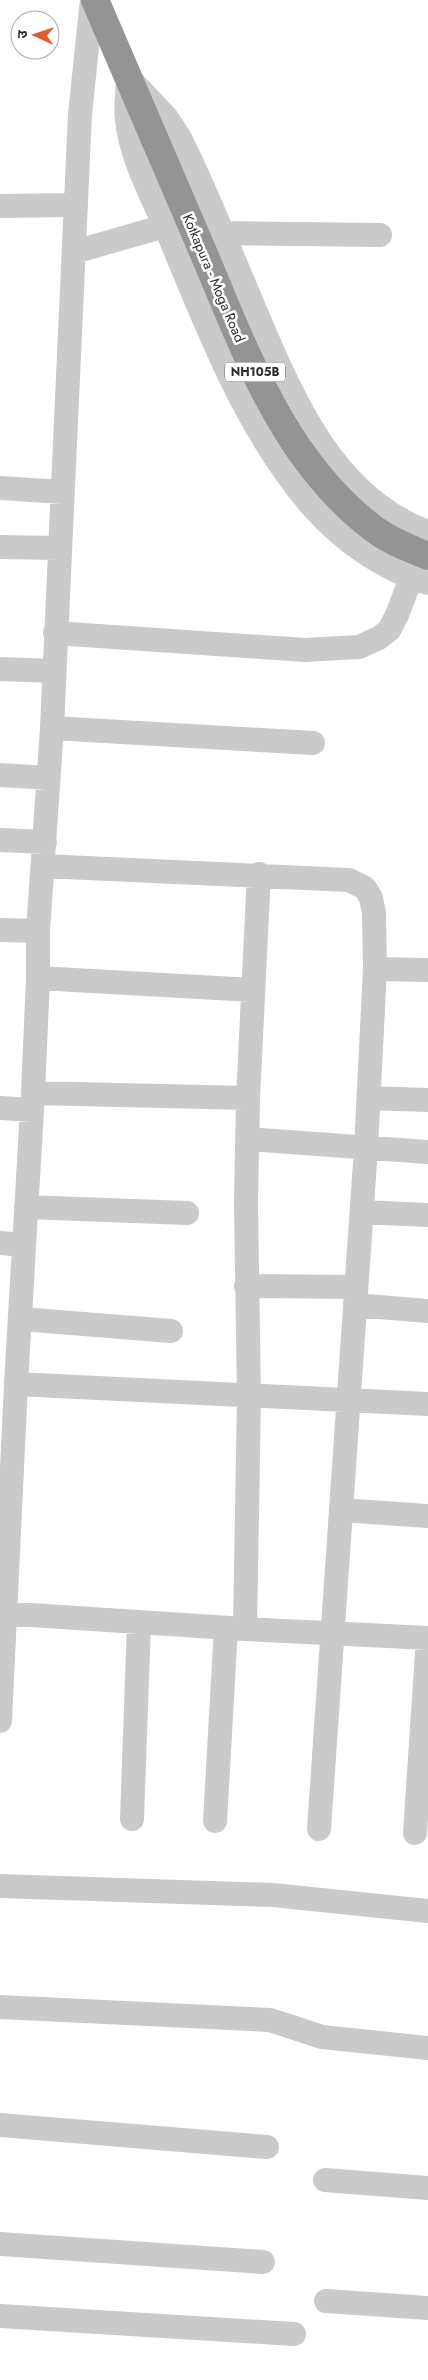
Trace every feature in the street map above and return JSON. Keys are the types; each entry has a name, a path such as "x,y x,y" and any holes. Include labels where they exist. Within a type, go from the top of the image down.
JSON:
{"highway":[{"name":"Kotkapura - Moga Road","path":"94,0 264,392 290,438 320,479 348,507 376,530 428,556"}],"street":[{"path":"0,1721 11,1376 21,1319 33,1102 38,931 52,728 82,78 94,0"},
{"path":"56,632 305,650 359,647 379,638 389,630 420,581 370,557 339,533 311,505 275,459 211,335 132,144 127,119 128,78"},
{"path":"128,78 166,117 180,138 268,342 304,416 320,442 360,489 382,507 416,528 428,532"},
{"path":"0,206 76,205"},
{"path":"74,252 165,226"},
{"path":"222,233 380,235"},
{"path":"0,488 62,492"},
{"path":"0,547 59,548"},
{"path":"0,669 54,671"},
{"path":"52,728 313,743"},
{"path":"0,776 48,778"},
{"path":"0,840 44,842"},
{"path":"43,866 259,874 349,880 365,888 371,898 374,913 375,969 369,1098 319,1829"},
{"path":"215,1822 235,1628 249,1397 246,1286 248,1098 259,874"},
{"path":"0,930 38,931"},
{"path":"375,969 428,970"},
{"path":"38,978 253,990"},
{"path":"0,1108 33,1102 248,1098"},
{"path":"369,1098 428,1100"},
{"path":"248,1139 428,1152"},
{"path":"26,1207 187,1213"},
{"path":"362,1212 428,1215"},
{"path":"0,1244 24,1245"},
{"path":"246,1286 356,1296 428,1310"},
{"path":"21,1319 171,1331"},
{"path":"11,1376 249,1397 428,1404"},
{"path":"341,1510 428,1516"},
{"path":"3,1614 428,1638 415,1833"},
{"path":"132,1819 139,1623"},
{"path":"0,1886 273,1895 428,1911"},
{"path":"0,2007 270,2020 322,2037 428,2048"},
{"path":"0,2125 266,2147"},
{"path":"325,2180 428,2188"},
{"path":"0,2244 263,2262"},
{"path":"326,2301 428,2308"},
{"path":"0,2316 294,2334"}]}
